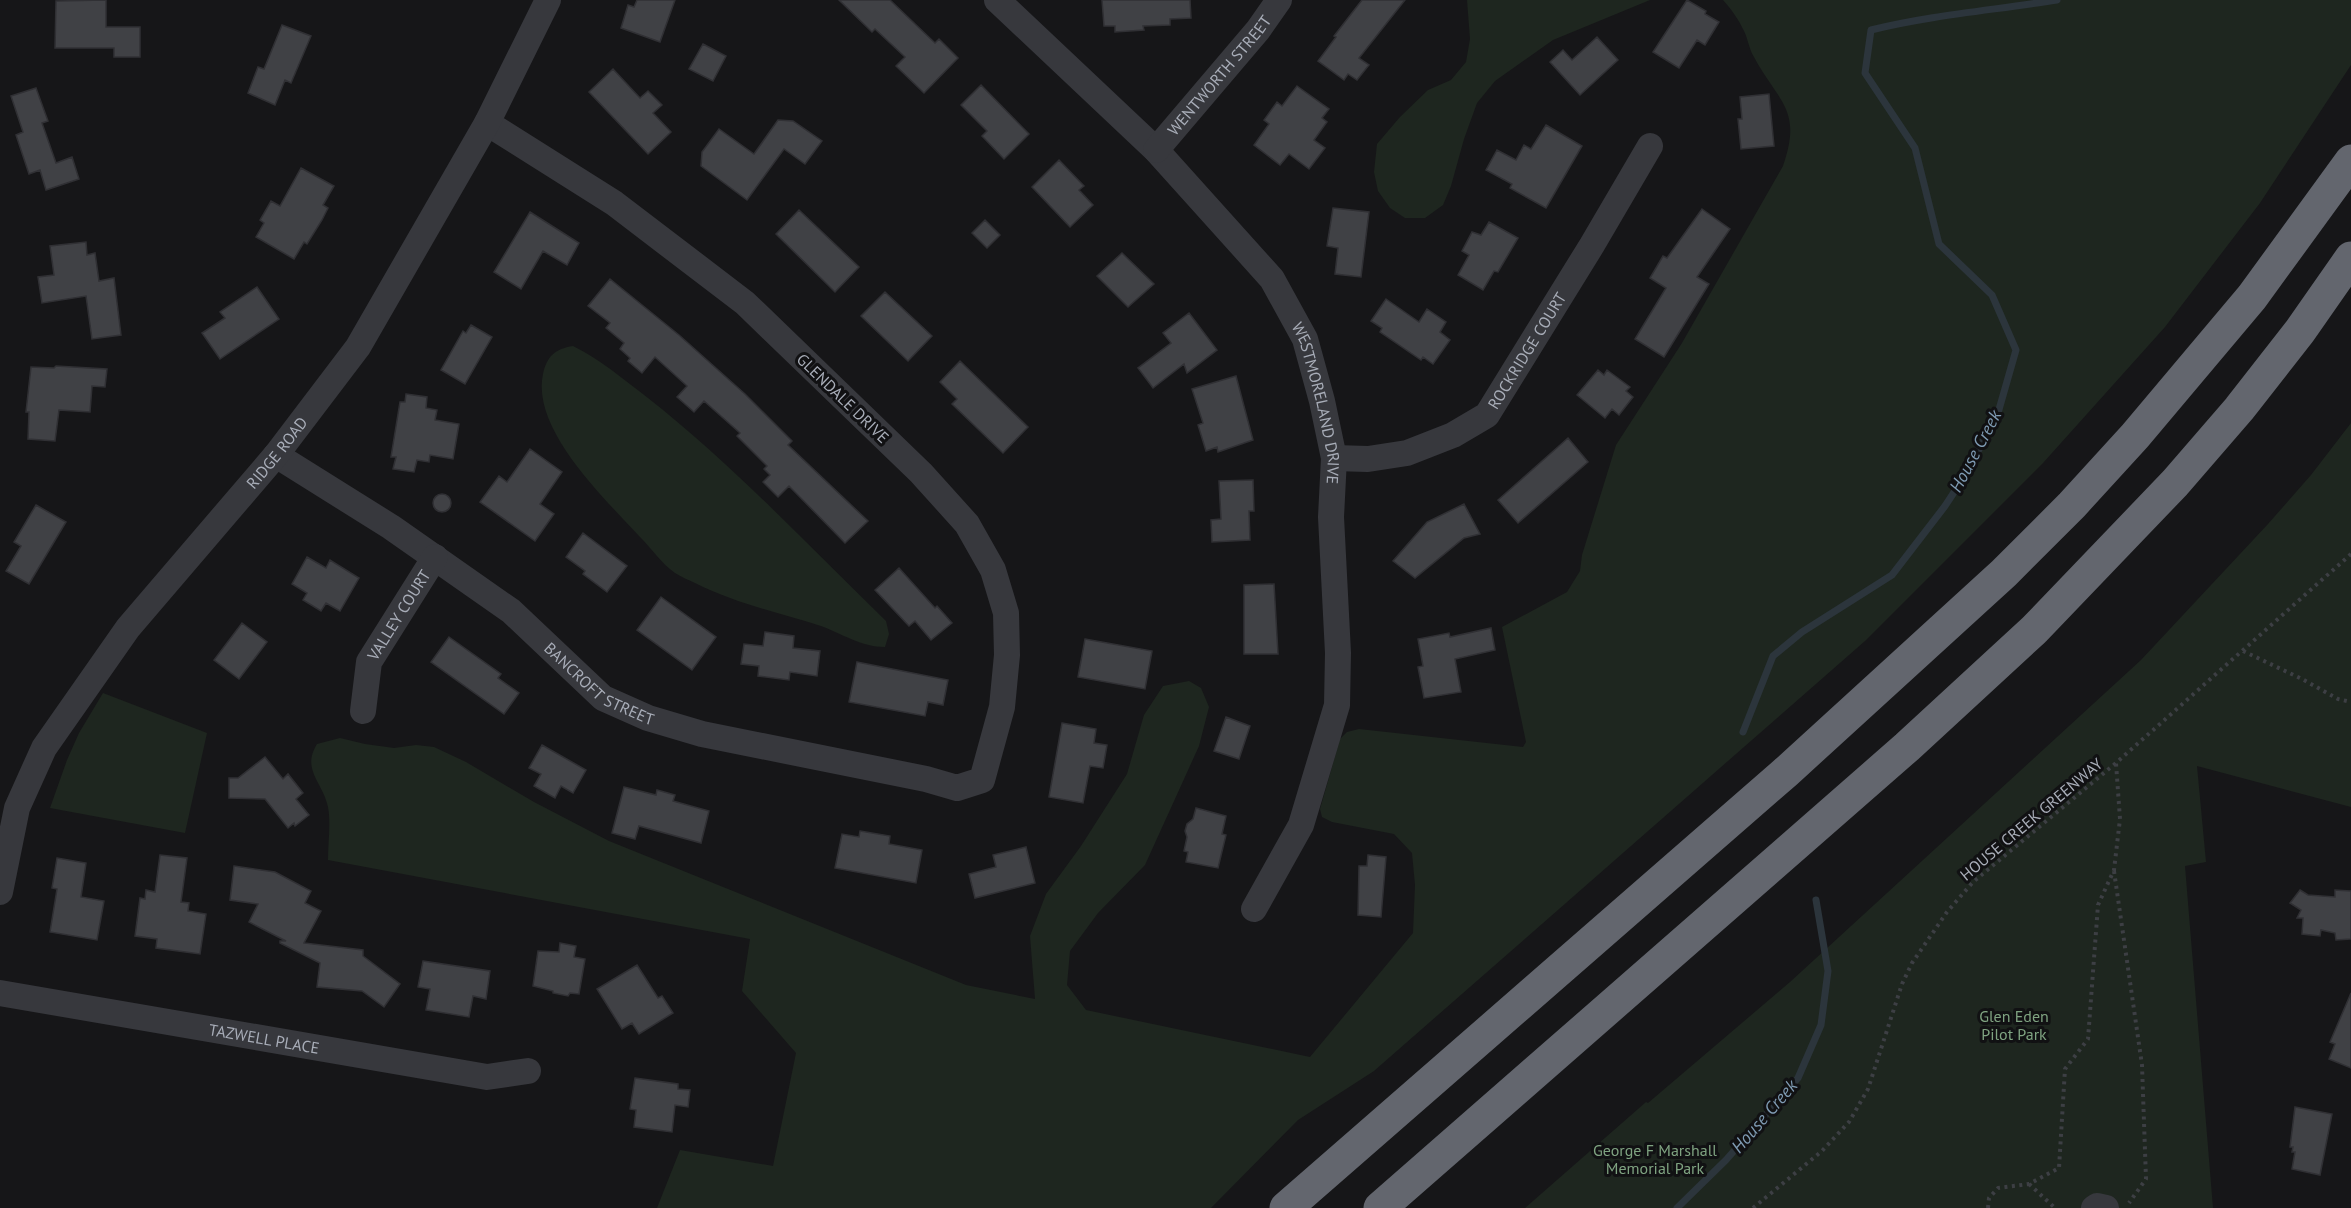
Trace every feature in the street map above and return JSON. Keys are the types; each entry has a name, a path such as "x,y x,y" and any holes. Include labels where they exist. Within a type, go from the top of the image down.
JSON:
{"highway":[{"path":"1286,1208 1786,772 2004,573 2072,505 2135,436 2252,297 2351,161"},
{"path":"1380,1208 1906,747 2034,630 2175,483 2239,409 2300,331 2351,258"}],"street":[{"name":"RIDGE ROAD","path":"0,892 9,804 44,748 128,628 276,455 358,347 487,123 548,0"},
{"name":"WESTMORELAND DRIVE","path":"997,0 1156,150 1272,279 1305,339 1322,401 1334,458 1331,517 1338,653 1337,705 1301,825 1254,909"},
{"name":"WENTWORTH STREET","path":"1156,150 1258,30 1279,0"},
{"name":"GLENDALE DRIVE","path":"487,123 614,203 745,303 921,473 967,524 993,570 1006,613 1007,655 1002,707 982,780 975,782"},
{"name":"ROCKRIDGE COURT","path":"1334,458 1368,459 1407,453 1453,435 1487,415 1650,146"},
{"name":"BANCROFT STREET","path":"276,455 435,556 511,611 603,698 648,718 702,734 957,788 975,782"},
{"name":"VALLEY COURT","path":"363,711 369,662 435,556"},
{"name":"TAZWELL PLACE","path":"0,993 487,1077 528,1071"},
{"path":"2094,1208 2097,1206 2106,1208"}],"path":[{"name":"HOUSE CREEK GREENWAY","path":"1753,1208 1822,1151 1849,1122 1868,1089 1902,984 1918,953 1947,912 1973,882 2116,763 2351,554"},
{"path":"2243,651 2338,699 2351,702"},
{"path":"2116,763 2120,819 2114,870 2142,1065 2146,1179 2126,1208"},
{"path":"1988,1208 1989,1198 1998,1188 2029,1184 2059,1168 2065,1069 2088,1039 2098,905 2114,870"},
{"path":"2029,1184 2055,1208"}],"green space":[{"path":"1467,0 1650,0 1553,40 1495,81 1477,103 1443,205 1425,218 1405,218 1390,208 1378,191 1374,172 1377,144 1400,117 1428,90 1451,80 1466,62 1470,39"},
{"path":"1723,0 2351,0 2351,65 2260,203 2165,327 2043,463 1865,641 1374,1071 1298,1120 1211,1208 657,1208 680,1150 773,1166 796,1053 742,991 750,939 328,860 328,807 312,769 311,761 317,744 340,738 394,748 416,745 434,747 466,762 534,802 609,841 966,985 1035,999 1030,936 1046,894 1081,846 1127,774 1144,715 1163,686 1189,681 1201,688 1209,707 1199,746 1145,865 1098,913 1070,951 1067,985 1086,1010 1310,1057 1413,933 1415,885 1412,853 1394,834 1332,822 1322,817 1320,809 1340,739 1347,732 1359,729 1523,747 1526,742 1502,627 1567,592 1580,571 1582,555 1616,445 1682,343 1783,166 1790,131 1789,118 1779,96 1752,54 1740,23"},
{"path":"573,346 602,363 648,398 710,450 770,506 886,621 889,634 885,647 860,642 821,626 726,597 680,576 666,565 608,503 574,462 559,440 548,417 542,395 545,368 553,354"},
{"name":"Glen Eden Pilot Park","path":"2351,423 2351,807 2197,766 2206,862 2185,866 2213,1208 1525,1208 1646,1102 1648,1103 1790,982 2141,660 2268,524 2311,475"},
{"path":"103,693 207,733 185,833 50,808 79,733"}],"building":[{"path":"106,0 106,27 140,27 140,57 114,57 114,48 55,48 56,1"},
{"path":"637,0 675,0 660,42 621,28 628,5 634,7"},
{"path":"839,0 890,0 935,43 939,39 958,58 924,93 896,66 905,57 875,29 872,32"},
{"path":"1102,0 1190,0 1191,18 1170,19 1170,25 1143,26 1144,30 1115,32 1115,26 1104,26"},
{"path":"1362,0 1405,0 1359,58 1369,65 1357,80 1348,74 1344,80 1318,61"},
{"path":"1687,0 1719,22 1705,45 1697,40 1679,68 1653,52"},
{"path":"282,25 311,36 291,83 285,80 275,105 248,93 258,67 264,69"},
{"path":"1597,37 1618,60 1580,95 1550,62 1563,50 1572,60"},
{"path":"703,44 726,56 713,81 689,69"},
{"path":"613,69 640,98 648,91 662,105 653,113 671,132 648,154 589,92"},
{"path":"981,85 1029,134 1004,159 982,136 987,131 961,105"},
{"path":"1297,86 1329,109 1322,118 1327,122 1314,140 1325,148 1309,169 1289,154 1280,165 1254,145 1269,124 1264,120 1277,102 1282,106"},
{"path":"36,88 48,121 42,123 56,163 72,157 79,179 46,190 40,170 29,174 16,135 23,132 11,96"},
{"path":"1769,94 1774,146 1741,149 1738,119 1742,119 1740,97"},
{"path":"778,120 793,121 822,141 805,164 784,149 747,200 701,166 702,152 719,129 754,154"},
{"path":"1546,125 1582,146 1546,208 1510,188 1512,184 1486,170 1497,150 1516,160 1524,145 1531,149"},
{"path":"1059,160 1084,186 1079,190 1093,205 1070,227 1032,187"},
{"path":"301,168 334,186 323,205 328,208 322,220 307,244 304,242 294,259 256,237 264,223 260,220 271,201 280,206"},
{"path":"1333,208 1369,212 1361,277 1335,274 1338,248 1327,246"},
{"path":"1702,209 1730,229 1697,277 1709,284 1664,357 1635,339 1666,288 1650,278 1663,256 1667,258"},
{"path":"799,210 859,267 835,292 776,234"},
{"path":"530,212 579,243 567,265 543,251 521,289 494,272"},
{"path":"985,220 1000,235 987,248 972,233"},
{"path":"1489,222 1518,238 1498,272 1494,271 1483,290 1458,275 1469,255 1462,251 1472,232 1481,235"},
{"path":"86,242 87,255 95,253 99,281 114,278 121,335 92,339 86,296 42,303 38,277 54,275 50,246"},
{"path":"1122,253 1154,284 1128,307 1097,276"},
{"path":"610,279 679,335 745,394 792,441 788,445 868,521 845,543 789,486 778,497 763,482 770,475 764,469 767,466 737,436 740,433 704,401 694,412 677,397 687,386 655,357 642,373 628,361 630,358 620,349 624,343 606,328 610,323 588,306"},
{"path":"257,287 279,319 220,359 202,333 225,318 220,312"},
{"path":"885,292 932,336 908,361 861,316"},
{"path":"1386,299 1419,322 1427,309 1446,322 1440,332 1450,340 1433,364 1423,357 1421,360 1380,332 1382,328 1371,321"},
{"path":"1189,313 1217,350 1187,373 1184,364 1153,388 1138,368 1171,343 1163,333"},
{"path":"471,325 492,337 465,384 441,370 463,331 466,333"},
{"path":"960,361 1028,427 1003,453 952,404 957,399 940,382"},
{"path":"56,366 107,369 105,387 92,386 90,412 59,410 55,441 28,439 29,412 26,412 31,367 54,368"},
{"path":"1598,370 1604,375 1607,370 1630,387 1626,391 1633,397 1619,415 1612,409 1605,418 1577,395"},
{"path":"1236,376 1253,440 1218,452 1217,447 1206,451 1198,425 1203,423 1192,389"},
{"path":"406,394 427,397 426,408 437,410 435,420 459,424 453,459 430,455 429,462 417,460 414,472 393,469 396,457 391,457 400,402 405,402"},
{"path":"1568,438 1588,462 1518,523 1498,500"},
{"path":"530,449 562,472 540,504 554,514 535,541 480,502 499,476 507,482"},
{"path":"1253,480 1254,511 1249,511 1250,540 1212,542 1211,520 1221,519 1219,481"},
{"path":"442,494 448,497 451,503 448,509 442,512 436,509 433,503 436,497"},
{"path":"1464,504 1480,534 1464,538 1415,578 1393,561 1427,522"},
{"path":"36,505 66,522 29,584 6,571 21,546 14,542"},
{"path":"583,533 627,566 607,592 583,574 585,571 566,557"},
{"path":"307,557 326,568 330,560 359,578 340,611 326,603 321,611 303,600 307,593 292,584"},
{"path":"899,568 935,608 937,606 952,623 931,640 915,621 909,626 875,590"},
{"path":"1274,584 1278,654 1244,654 1244,585"},
{"path":"661,597 716,637 692,670 637,630"},
{"path":"242,623 267,642 239,679 214,660"},
{"path":"1491,628 1495,650 1455,659 1461,692 1424,698 1418,667 1423,666 1418,639 1449,633 1450,637"},
{"path":"765,632 794,636 793,648 820,651 817,676 790,672 789,680 758,676 759,666 741,664 744,644 763,646"},
{"path":"449,637 501,674 498,678 519,693 504,714 431,662"},
{"path":"1085,639 1152,651 1145,689 1078,677"},
{"path":"857,662 948,680 943,705 928,702 925,716 849,702"},
{"path":"1226,717 1250,726 1239,759 1214,751"},
{"path":"1062,723 1096,729 1094,743 1107,745 1103,768 1090,766 1083,803 1049,797"},
{"path":"542,745 586,770 573,793 561,786 555,798 534,786 541,774 529,768"},
{"path":"265,757 283,779 288,774 303,793 296,799 309,815 295,826 294,823 288,828 265,799 229,798 229,778 238,778"},
{"path":"624,787 656,795 657,790 675,795 673,801 709,811 701,843 639,826 635,839 612,833"},
{"path":"1196,808 1226,816 1222,834 1226,835 1218,868 1186,862 1188,852 1184,851 1187,837 1185,831 1187,824 1193,819"},
{"path":"860,831 890,836 889,844 922,850 916,883 835,868 842,834 859,837"},
{"path":"1026,847 1035,883 975,898 969,874 996,867 993,855"},
{"path":"160,855 187,858 181,902 189,903 188,911 206,914 200,954 156,948 157,939 135,936 140,898 145,899 146,890 155,892"},
{"path":"1368,855 1386,857 1381,917 1358,915 1359,866 1367,866"},
{"path":"57,858 86,863 81,897 104,901 97,940 50,932 57,889 52,888"},
{"path":"234,866 275,872 311,891 305,903 321,911 304,943 363,950 363,956 400,984 384,1007 362,991 317,987 320,963 280,943 280,941 286,941 249,922 258,904 230,900"},
{"path":"2300,890 2308,895 2335,897 2335,890 2351,891 2351,939 2336,940 2335,933 2321,930 2320,936 2302,934 2303,918 2297,918 2301,910 2290,903"},
{"path":"560,943 576,946 574,957 585,959 579,994 570,993 568,996 533,986 538,951 559,952"},
{"path":"423,961 490,971 486,999 473,996 469,1017 426,1010 430,989 418,987"},
{"path":"637,965 658,998 662,996 673,1013 639,1034 632,1023 622,1029 597,989"},
{"path":"2351,993 2351,1068 2329,1059 2335,1044 2330,1042"},
{"path":"635,1078 678,1084 678,1089 690,1090 688,1107 675,1105 672,1132 634,1127 636,1110 630,1109"},
{"path":"2295,1107 2332,1114 2320,1175 2292,1169 2295,1152 2292,1152 2293,1147 2290,1147"}],"waterway":[{"name":"House Creek","path":"1743,732 1773,656 1802,632 1892,575 1945,506 1966,474 1998,413 2016,350 1992,295 1939,244 1915,148 1865,73 1871,30 1940,17 2057,0"},
{"name":"House Creek","path":"1677,1208 1726,1160 1798,1078 1821,1025 1828,971 1816,900"}],"park label":[{"name":"George F Marshall Memorial Park","path":"1655,1159"}]}
